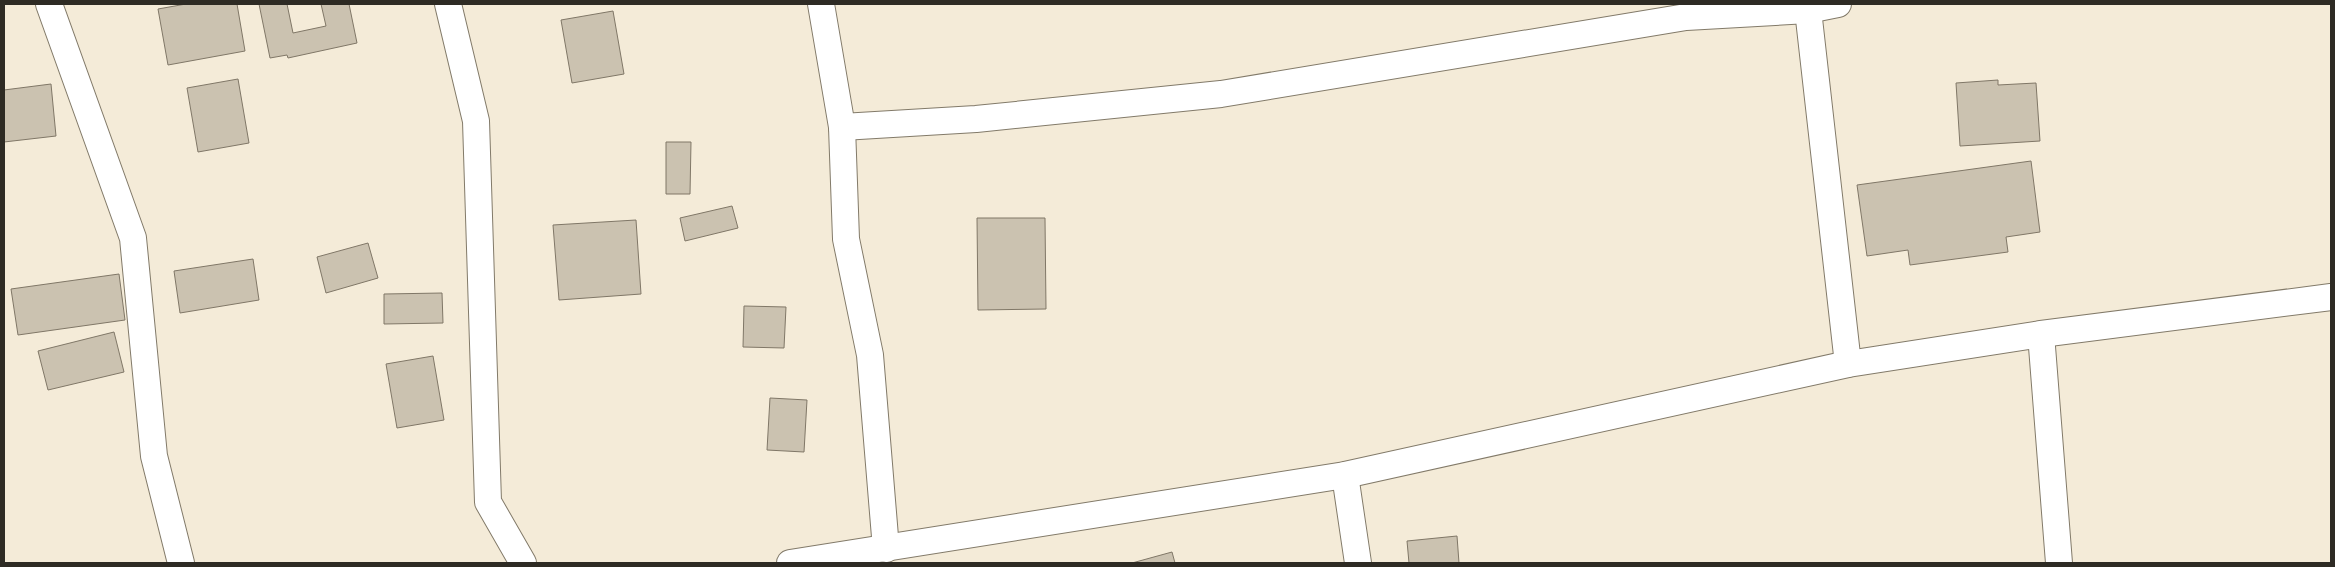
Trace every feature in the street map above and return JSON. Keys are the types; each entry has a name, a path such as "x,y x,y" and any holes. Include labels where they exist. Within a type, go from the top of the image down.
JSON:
{"street":[{"path":"49,4 133,238 154,456 180,563"},
{"path":"448,4 476,121 488,502 523,563"},
{"path":"821,4 842,126 846,239 870,355 886,549"},
{"path":"842,126 976,119 1221,94 1685,10 1808,10 1838,4"},
{"path":"1808,10 1848,364"},
{"path":"790,563 1345,475 1848,364 2041,334 2331,297"},
{"path":"2041,334 2059,563"},
{"path":"1345,475 1358,563"}],"building":[{"path":"186,4 237,4 245,51 168,65 158,9"},
{"path":"259,4 287,4 293,33 326,26 321,4 349,4 357,43 288,58 287,55 270,58"},
{"path":"613,11 624,74 572,83 561,20"},
{"path":"238,79 249,143 198,152 187,88"},
{"path":"1998,80 1998,85 2036,83 2040,141 1960,146 1956,83"},
{"path":"51,84 56,136 4,142 4,90"},
{"path":"666,142 691,142 690,194 666,194"},
{"path":"2031,161 2040,232 2006,237 2008,252 1910,265 1908,250 1867,256 1857,185"},
{"path":"732,206 738,228 685,241 680,218"},
{"path":"977,218 1045,218 1046,309 978,310"},
{"path":"636,220 641,294 559,300 553,225"},
{"path":"368,243 378,278 326,293 317,257"},
{"path":"253,259 259,300 180,313 174,271"},
{"path":"119,274 125,320 18,335 11,289"},
{"path":"442,293 443,323 384,324 384,294"},
{"path":"744,306 786,307 784,348 743,347"},
{"path":"114,332 124,372 48,390 38,351"},
{"path":"433,356 444,420 397,428 386,364"},
{"path":"770,398 807,400 804,452 767,450"},
{"path":"1457,536 1459,563 1409,563 1407,541"},
{"path":"1172,552 1175,563 1132,563"}]}
